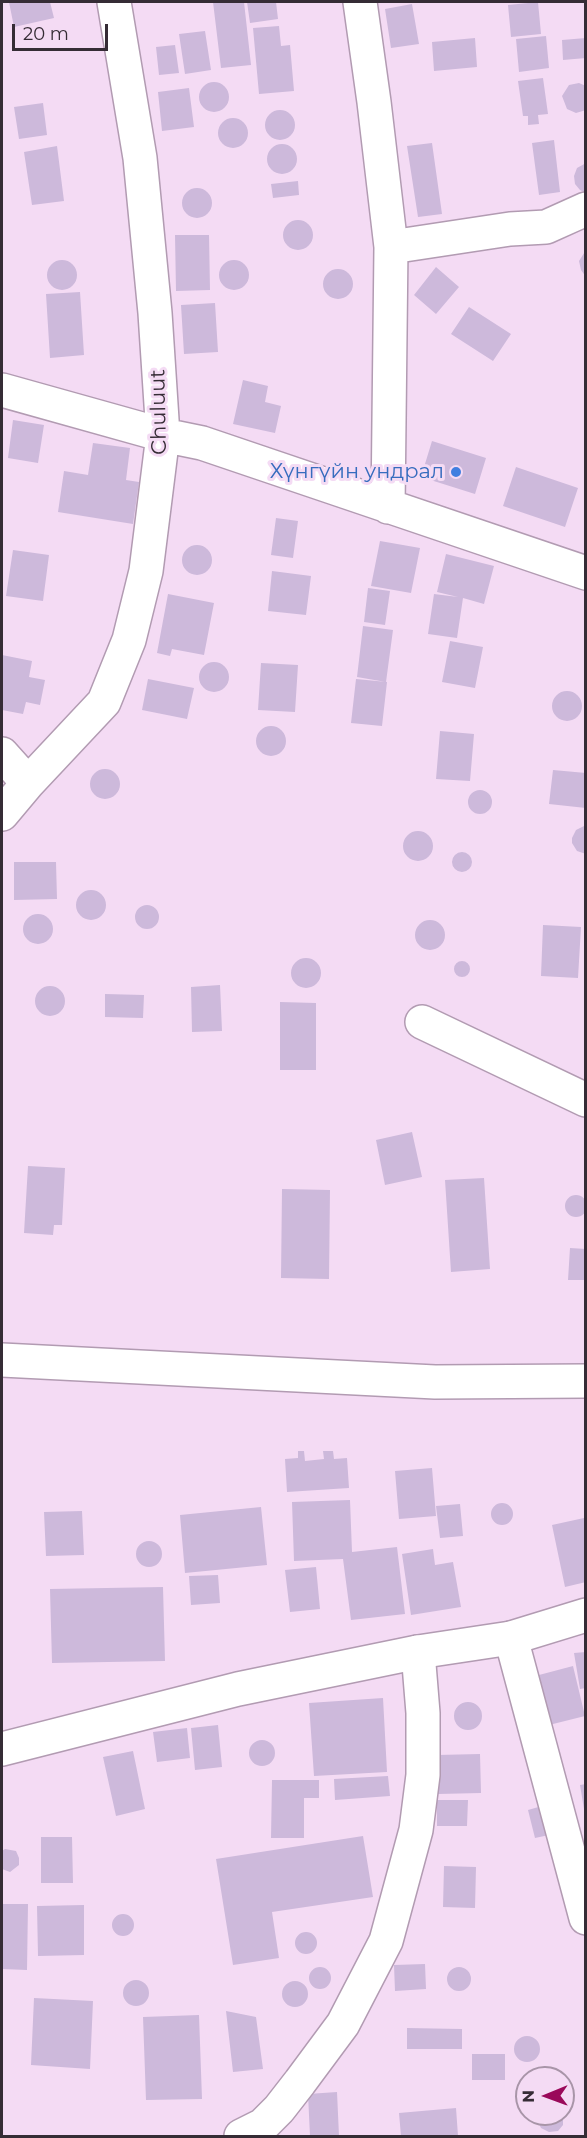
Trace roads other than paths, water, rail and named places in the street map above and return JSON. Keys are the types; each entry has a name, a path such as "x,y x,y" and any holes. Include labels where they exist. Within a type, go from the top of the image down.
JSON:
{"street":[{"name":"Chuluut","path":"2,814 104,702 129,640 146,571 163,435 155,314 140,158 114,2"},
{"path":"360,2 391,248 388,507"},
{"path":"391,248 510,229 546,227 585,209"},
{"path":"2,390 163,435 202,443 585,573"},
{"path":"2,754 28,783"},
{"path":"422,1022 585,1100"},
{"path":"2,1360 435,1382 585,1381"},
{"path":"2,1749 238,1689 418,1652 511,1638 585,1615"},
{"path":"511,1638 585,1918"},
{"path":"256,2133 279,2109 343,2024 386,1941 416,1830 423,1775 423,1713 418,1652"}],"place":[{"name":"Хүнгүйн ундрал","path":"456,472"}]}
